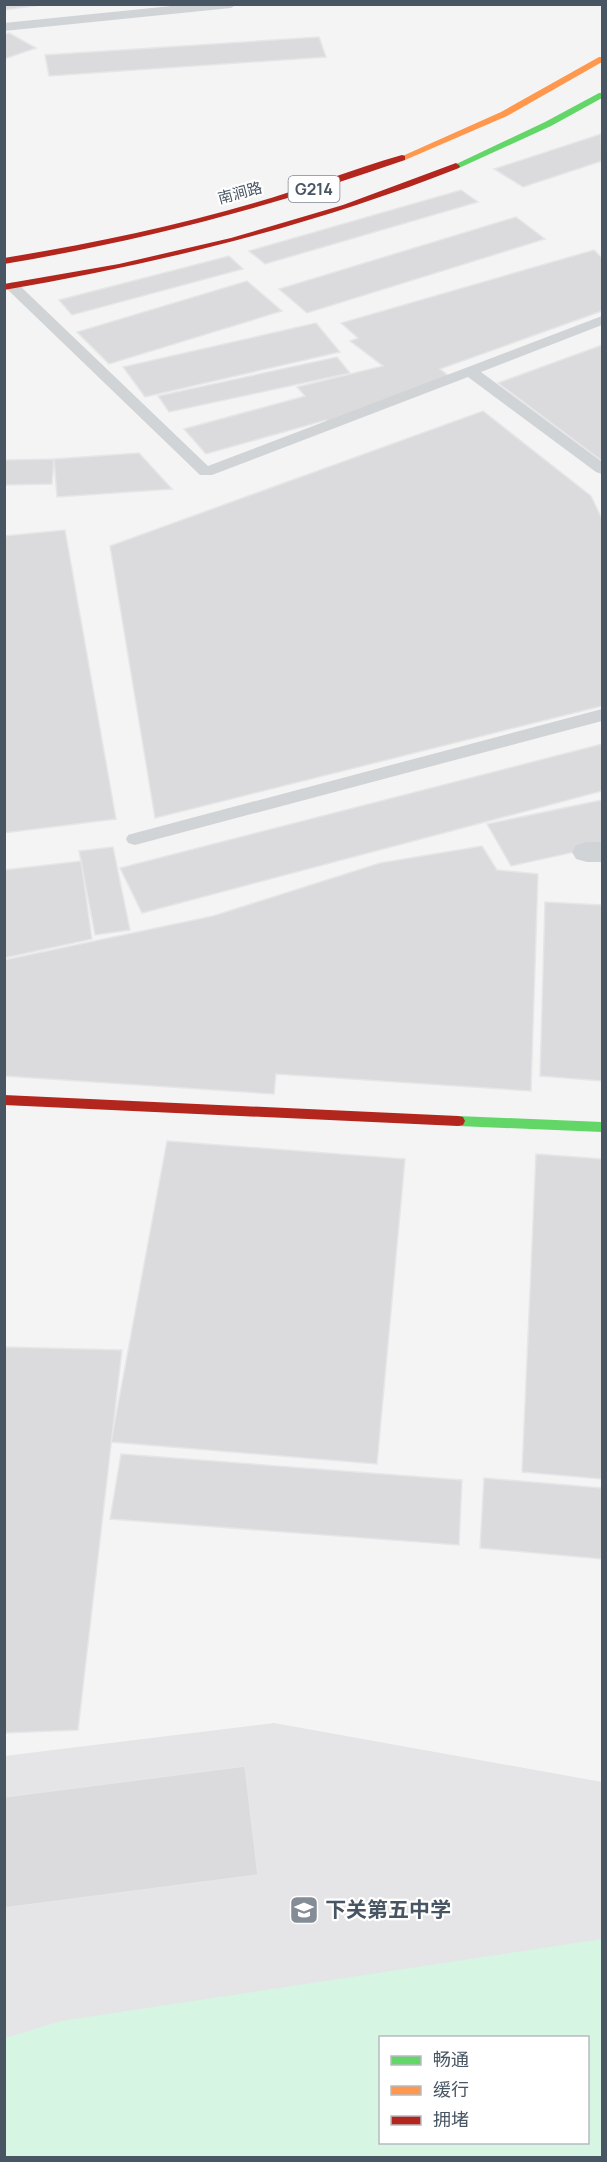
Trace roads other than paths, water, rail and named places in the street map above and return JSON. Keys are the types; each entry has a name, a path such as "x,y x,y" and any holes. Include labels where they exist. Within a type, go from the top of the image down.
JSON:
{"main road":[{"name":"南涧路","path":"4,261 171,227 225,214 345,179 449,140 494,120 555,88 603,59"},
{"name":"G214","path":"8,287 249,236 364,201 482,157 530,135 603,95"},
{"path":"4,1100 603,1127"}],"lane":[{"path":"4,27 231,4"},
{"path":"8,287 206,472 603,320"},
{"path":"470,371 603,469"},
{"path":"135,839 603,715"}],"place":[{"name":"下关第五中学","path":"304,1910"}]}
